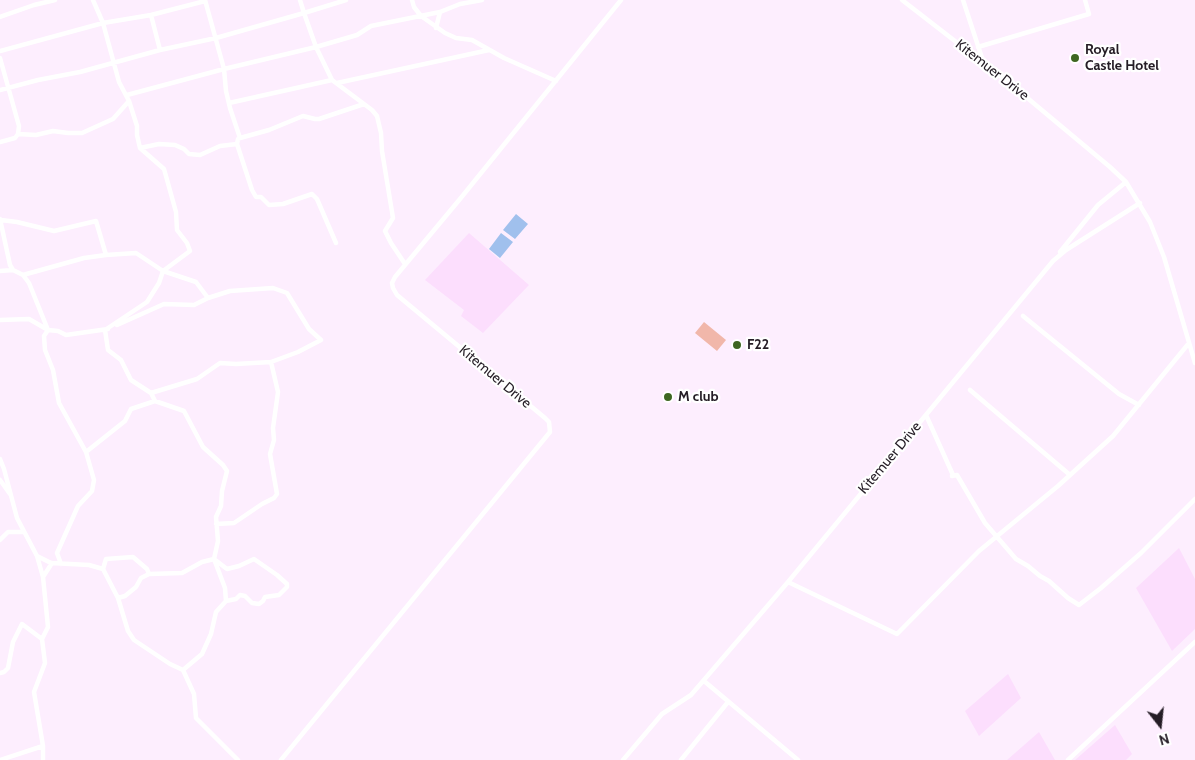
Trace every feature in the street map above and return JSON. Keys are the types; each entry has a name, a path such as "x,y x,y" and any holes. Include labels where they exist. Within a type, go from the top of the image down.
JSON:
{"street":[{"path":"0,17 55,0"},
{"path":"93,0 103,23 119,82 128,98 137,126 140,148 164,169 176,212 177,230 187,243 190,251 163,271 159,283 147,302 105,330"},
{"path":"300,0 316,47 332,80 377,116 393,218 385,231 406,264"},
{"path":"0,90 216,38 346,0"},
{"path":"412,0 414,7 421,16 436,28 456,38 472,40 489,50 556,81"},
{"path":"18,134 36,135 53,131 68,134 82,133 113,119 128,98 224,69 357,35 371,26 440,12 460,4 482,0"},
{"name":"Kitemuer Drive","path":"281,760 550,432 551,427 545,418 397,295 392,283 621,0"},
{"name":"Kitemuer Drive","path":"902,0 983,62 1103,161 1126,182 1140,203 1073,245 1053,261"},
{"path":"963,0 983,62"},
{"path":"978,47 1090,14 1085,0"},
{"path":"0,51 103,23 152,15 205,1 224,69 229,103 240,138"},
{"path":"436,28 440,12"},
{"path":"152,15 160,50"},
{"path":"337,83 489,50"},
{"path":"0,58 19,126 18,134 11,140 0,142"},
{"path":"229,103 332,80"},
{"path":"336,243 317,199 312,194 283,204 269,205 261,197 256,197 237,144 238,139 269,130 303,116 315,119 364,104"},
{"path":"140,148 159,144 175,145 184,148 189,154 200,155 220,146 237,144"},
{"name":"Kitemuer Drive","path":"623,760 662,714 692,695 788,582 1098,205 1126,182"},
{"path":"1140,203 1164,257 1195,363"},
{"path":"13,270 9,262 0,220 54,231 96,221 106,255"},
{"path":"23,275 84,258 136,253 163,271 196,282 208,298"},
{"path":"0,272 13,270 23,275 29,284 48,330"},
{"path":"0,320 29,319 48,330 58,331 66,335 105,330 164,304 194,305 230,291 273,288 287,294 309,329 321,340 298,352 271,362 220,363 197,379 152,393"},
{"path":"1023,316 1119,394 1139,405"},
{"path":"48,330 44,336 45,350 53,370 59,402 86,452 94,480 92,491 78,506 57,553 62,564"},
{"path":"105,330 108,350 121,360 131,380 152,393 155,401"},
{"path":"788,582 897,634 953,575 1113,436 1189,343"},
{"path":"216,524 234,523 274,498 277,494 270,454 274,440 273,428 278,392 271,362"},
{"path":"970,390 1070,475"},
{"path":"86,452 125,421 131,409 155,401 184,411 203,446 223,465 227,472 222,491 221,506 216,517 218,542 214,559 225,588 226,601"},
{"path":"926,415 953,476 957,475 961,480 985,523 996,537 1016,559 1049,581 1079,605 1141,553 1195,499"},
{"path":"0,459 18,518 37,556 43,577 48,627 42,639 45,663 34,692 43,746 43,760"},
{"path":"0,480 12,497"},
{"path":"0,540 8,532 24,532"},
{"path":"37,556 52,563 89,565 103,569"},
{"path":"149,574 147,569 133,557 106,559 103,569 118,598 128,631 134,640 170,664 183,670 194,694 196,718 238,760"},
{"path":"118,598 125,596 136,587 141,578 149,574 182,573 202,562 214,559"},
{"path":"183,670 202,654 211,634 216,612 226,601 240,595 245,596 252,603 259,604 265,597 279,595 284,592 287,585 277,575 254,559 227,569 214,559"},
{"path":"43,577 52,563"},
{"path":"0,673 8,668 13,642 22,624 42,639"},
{"path":"1068,760 1195,642"},
{"path":"704,681 792,758 798,760"},
{"path":"681,760 728,702"},
{"path":"0,760 43,746"}],"shaded area":[{"path":"469,233 529,285 483,333 461,316 464,310 425,280"},
{"path":"704,322 726,340 717,351 695,333"},
{"path":"1179,548 1195,579 1195,629 1172,651 1136,588"},
{"path":"1008,674 1021,698 979,736 965,711"},
{"path":"1115,725 1132,754 1126,760 1075,760"},
{"path":"1039,732 1055,760 1007,760"}],"water":[{"path":"516,214 528,224 515,239 503,230"},
{"path":"501,233 513,242 500,258 489,249"}],"place":[{"name":"Royal Castle Hotel","path":"1075,58"},
{"name":"F22","path":"737,345"},
{"name":"M club","path":"668,397"}]}
